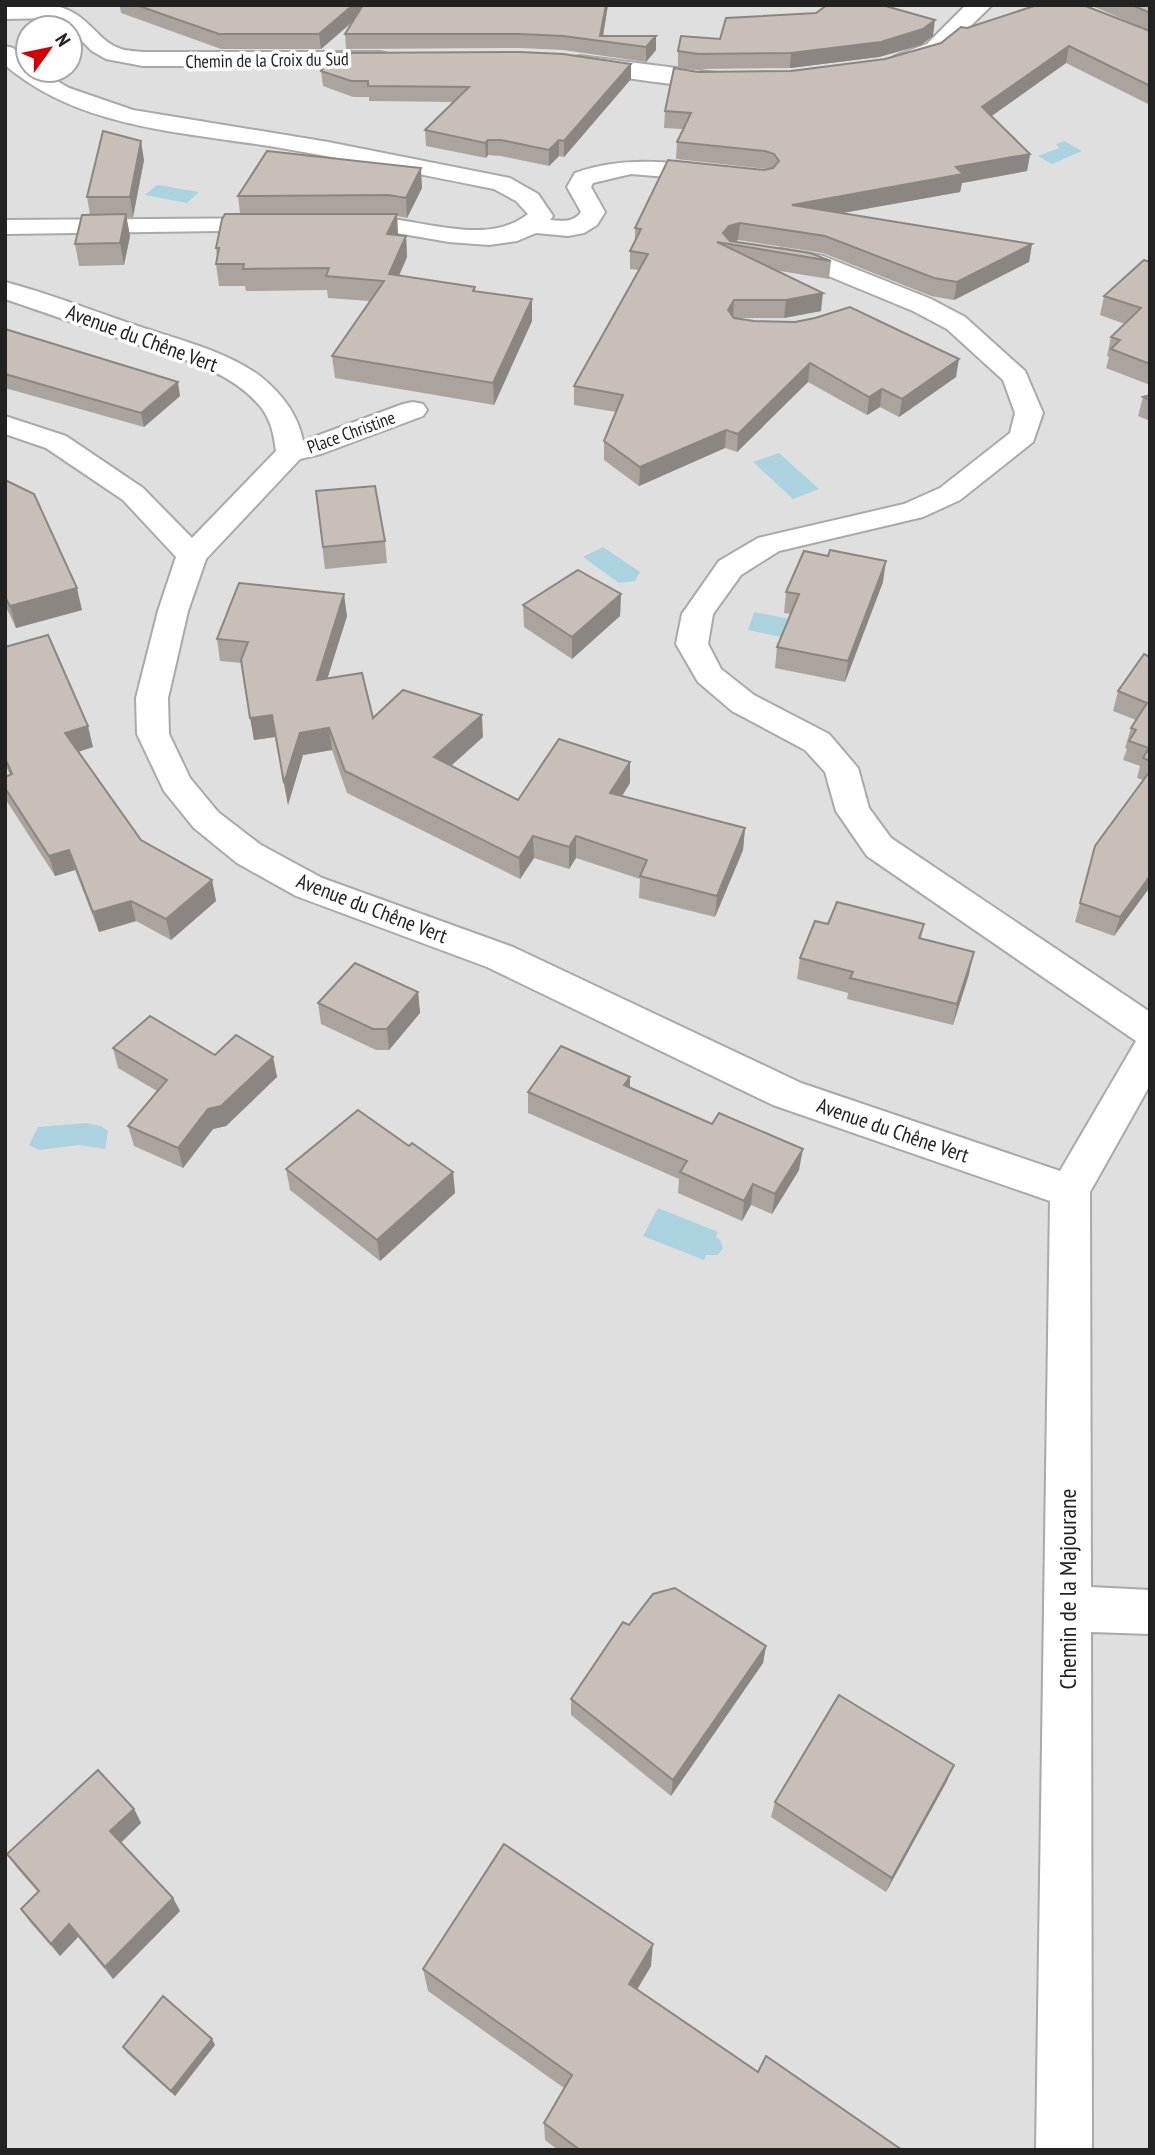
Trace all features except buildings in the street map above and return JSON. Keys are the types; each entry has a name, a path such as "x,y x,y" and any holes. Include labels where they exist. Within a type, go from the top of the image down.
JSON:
{"street":[{"path":"882,66 930,52 943,43 971,11 982,5"},
{"name":"Chemin de la Croix du Sud","path":"5,13 56,12 73,19 100,46 114,54 143,59 395,59"},
{"path":"563,61 697,79 742,80"},
{"path":"19,87 34,84"},
{"path":"48,84 72,97 119,113 501,183 523,192 536,204 541,216 534,225 519,233 495,238 390,225 321,225"},
{"path":"534,225 578,228 589,221 593,212 579,187 583,178 600,170 628,166 736,176"},
{"path":"5,227 294,225"},
{"path":"751,253 814,261 922,305 956,323 1015,377 1030,413 1023,436 950,494 914,511 769,544 730,568 698,614 692,643 709,675 743,703 817,742 841,768 853,811 879,847 1150,1031"},
{"path":"856,308 881,288"},
{"name":"Avenue du Chêne Vert","path":"5,290 232,370 261,390 279,410 289,432 289,453 192,556 173,611 152,698 153,734 176,783 206,820 250,854 309,887 500,957 787,1094 1070,1191"},
{"name":"Place Christine","path":"289,453 311,448 413,410"},
{"path":"5,424 56,442 133,495 192,556"},
{"name":"Chemin de la Majourane","path":"1064,2150 1070,1191 1150,1050"},
{"path":"1067,1608 1150,1612"}],"shaded area":[{"path":"5,5 1150,5 1150,2150 5,2150"}],"water":[{"path":"1064,141 1082,151 1052,164 1038,156 1059,148 1056,144"},
{"path":"157,185 199,192 187,203 145,195"},
{"path":"779,453 819,489 793,499 753,462"},
{"path":"603,547 640,572 635,581 619,583 583,557"},
{"path":"754,612 816,624 809,643 748,630"},
{"path":"86,1123 101,1126 108,1131 105,1149 79,1145 39,1150 29,1145 38,1127"},
{"path":"658,1208 718,1232 716,1237 723,1248 718,1255 706,1255 704,1260 643,1236"}]}
